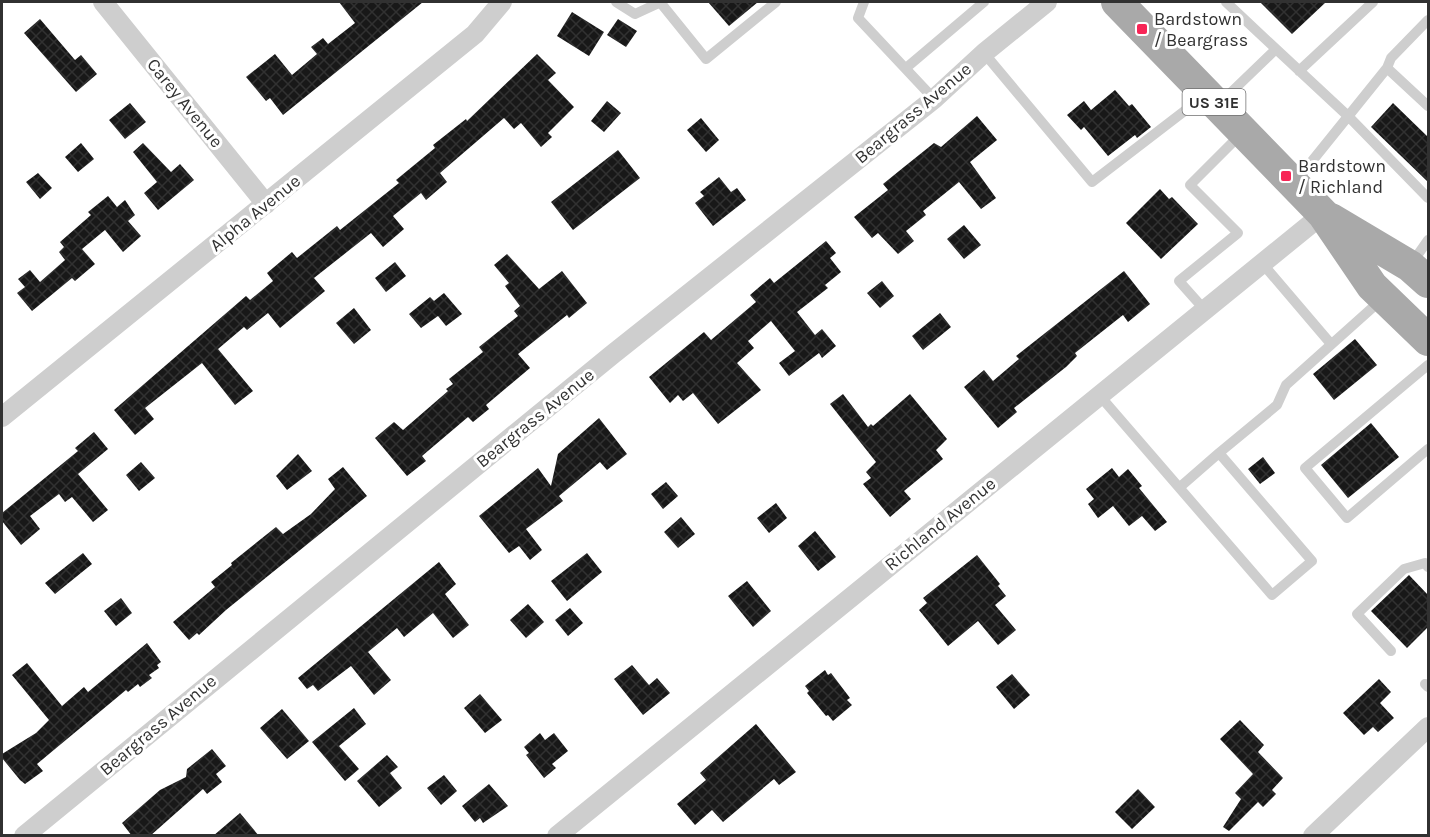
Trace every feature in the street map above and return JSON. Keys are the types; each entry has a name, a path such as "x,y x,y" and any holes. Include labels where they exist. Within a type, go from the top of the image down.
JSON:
{"main road":[{"name":"US 31E","path":"1117,2 1323,214 1372,286 1427,347"},
{"name":"US 31E","path":"1323,214 1419,274"},
{"path":"1384,298 1419,274"}],"street":[{"name":"Carey Avenue","path":"103,2 266,204"},
{"name":"Alpha Avenue","path":"2,417 476,34 502,2"},
{"name":"Beargrass Avenue","path":"24,836 613,354 934,99 984,53 1047,2"},
{"name":"Richland Avenue","path":"557,836 1100,396 1203,308 1323,214"},
{"path":"1313,836 1428,727"}],"lane":[{"path":"616,2 635,14 661,2 706,59 776,2"},
{"path":"864,2 858,18 934,99"},
{"path":"906,68 982,2"},
{"path":"1226,2 1349,117 1428,198"},
{"path":"1299,71 1373,2"},
{"path":"1294,184 1387,68 1391,58 1428,20"},
{"path":"984,53 1092,182 1212,100 1275,49"},
{"path":"1387,68 1428,106"},
{"path":"1203,308 1179,281 1238,233 1190,185 1243,132"},
{"path":"1419,274 1428,240"},
{"path":"1262,263 1331,344"},
{"path":"1180,487 1277,405 1286,385 1384,298"},
{"path":"1427,347 1305,468 1347,518 1428,449"},
{"path":"1100,396 1272,595 1312,561 1219,453"},
{"path":"1391,651 1357,614 1404,568 1425,563 1428,567"}],"building":[{"path":"339,2 423,2 283,115 270,98 266,101 246,77 275,54 292,75 317,54 311,47 323,38 328,44 355,23"},
{"path":"708,2 758,2 729,26"},
{"path":"1260,2 1326,2 1292,34"},
{"path":"572,12 604,32 589,56 557,36"},
{"path":"40,19 75,60 81,55 97,74 76,92 24,33"},
{"path":"618,19 637,31 626,47 607,35"},
{"path":"537,54 556,73 548,80 574,107 548,133 552,137 541,147 521,123 514,129 504,118 440,173 447,182 426,200 421,193 393,216 404,229 383,247 371,233 314,278 325,291 280,328 268,313 247,330 244,327 218,349 253,391 235,405 202,363 145,408 154,419 135,435 114,410 246,296 250,300 273,281 267,273 292,252 297,258 337,226 340,230 399,183 396,180 435,148 433,145 466,119 467,121"},
{"path":"1115,90 1129,106 1132,104 1151,127 1137,138 1135,135 1108,156 1084,127 1081,130 1067,115 1084,101 1091,110"},
{"path":"607,101 621,113 604,132 591,121"},
{"path":"130,103 146,122 125,139 109,120"},
{"path":"1393,103 1428,137 1428,182 1371,127"},
{"path":"977,116 997,140 970,162 996,198 981,209 959,182 923,211 926,215 906,231 914,241 898,254 878,233 872,238 854,217 888,190 883,184 934,143 941,147"},
{"path":"701,118 719,140 706,152 687,130"},
{"path":"81,143 94,159 78,172 65,157"},
{"path":"143,143 171,172 180,164 194,180 158,210 144,193 157,182 133,152"},
{"path":"618,150 640,178 573,230 551,202"},
{"path":"38,173 52,188 40,199 26,182"},
{"path":"719,177 731,192 737,188 746,200 713,226 695,203 704,196 700,192"},
{"path":"1160,189 1169,199 1172,197 1198,224 1161,259 1126,223"},
{"path":"108,196 117,207 125,200 135,215 128,221 141,236 123,252 105,230 82,249 95,264 75,281 72,278 32,311 17,293 25,287 18,279 30,270 40,282 65,260 59,252 64,247 60,242 91,215 88,212"},
{"path":"964,225 981,245 964,259 947,239"},
{"path":"826,241 836,253 830,258 841,272 825,285 828,288 797,312 815,335 822,329 836,346 822,358 819,353 789,376 779,363 795,351 771,321 748,341 754,348 737,363 761,390 718,424 693,393 683,401 678,395 670,403 649,377 704,332 711,340 756,302 750,295 770,278 774,283"},
{"path":"507,254 539,289 562,271 587,303 569,318 567,315 518,354 530,368 486,405 489,409 473,422 468,417 422,456 426,461 407,476 375,438 394,422 403,430 448,391 446,389 453,384 449,379 483,352 479,347 518,316 514,311 520,306 505,286 509,283 494,265"},
{"path":"395,262 406,276 386,292 375,278"},
{"path":"1124,271 1150,304 1128,322 1123,315 1075,353 1077,356 1066,367 1014,408 1017,412 998,428 964,387 984,370 993,381 1019,359 1016,356"},
{"path":"882,281 894,296 880,308 867,293"},
{"path":"444,293 462,314 446,326 438,316 421,328 409,314 430,297 434,301"},
{"path":"354,308 371,330 354,344 336,323"},
{"path":"940,313 951,327 923,350 912,336"},
{"path":"1355,339 1377,365 1334,400 1313,374"},
{"path":"843,394 868,427 871,424 873,426 910,394 947,439 936,450 943,459 904,491 911,499 890,517 863,484 871,478 866,472 876,462 830,404"},
{"path":"599,418 627,454 607,470 600,462 559,496 563,501 526,529 542,550 530,560 519,546 509,553 479,516 538,468 551,486 558,454"},
{"path":"1371,423 1399,457 1348,498 1321,465"},
{"path":"94,432 108,449 78,474 108,510 93,522 72,497 65,502 59,494 30,516 40,529 21,545 2,521 2,513 78,451 75,448"},
{"path":"298,454 312,471 287,490 276,476"},
{"path":"1263,457 1275,473 1260,484 1248,469"},
{"path":"141,462 155,478 139,491 126,475"},
{"path":"343,467 367,496 226,610 199,635 197,633 189,640 173,622 215,587 211,582 232,565 231,563 276,527 283,534 311,514 335,489 328,479"},
{"path":"1112,468 1119,477 1128,469 1142,486 1139,488 1167,522 1155,531 1142,516 1129,526 1113,506 1098,518 1088,504 1094,499 1086,489"},
{"path":"666,482 678,496 663,509 651,494"},
{"path":"776,503 787,518 769,533 757,518"},
{"path":"681,517 695,534 678,548 664,532"},
{"path":"815,531 836,557 818,571 798,546"},
{"path":"83,553 92,564 55,594 45,583"},
{"path":"587,553 602,572 567,601 551,581"},
{"path":"977,555 1000,584 998,586 1006,596 995,605 1016,630 998,645 978,621 948,646 919,610 927,603 923,598"},
{"path":"439,562 456,584 445,594 469,625 453,638 433,613 404,637 397,628 368,652 391,680 374,695 351,666 318,691 313,685 307,689 298,678"},
{"path":"1409,575 1428,595 1428,627 1407,648 1371,611"},
{"path":"747,581 771,611 753,627 728,596"},
{"path":"121,598 132,613 116,626 104,611"},
{"path":"528,604 544,622 526,638 510,620"},
{"path":"570,608 583,623 568,636 555,620"},
{"path":"147,643 161,662 157,665 159,668 149,675 152,678 140,687 138,684 128,692 126,690 37,764 43,771 25,784 20,780 2,758 2,754 36,733 49,720 12,675 27,663 62,706 84,687 88,692"},
{"path":"632,665 649,685 657,678 670,693 643,715 614,679"},
{"path":"825,670 828,675 831,673 850,698 847,700 852,705 833,721 807,693 809,691 805,686"},
{"path":"1012,674 1030,695 1014,709 996,687"},
{"path":"1379,679 1391,692 1380,703 1394,718 1378,732 1373,727 1364,735 1343,713"},
{"path":"480,694 502,720 485,733 464,708"},
{"path":"354,708 366,724 339,746 359,769 345,781 312,742"},
{"path":"282,709 309,741 287,759 260,728"},
{"path":"1240,720 1264,745 1258,752 1283,778 1272,790 1276,794 1263,807 1258,802 1229,831 1223,827 1241,799 1235,793 1253,774 1220,739"},
{"path":"756,724 796,772 779,785 774,779 723,822 712,810 695,825 677,804 706,780 700,773"},
{"path":"540,733 545,740 554,733 568,751 552,764 556,768 544,778 526,755 529,753 524,747"},
{"path":"212,749 226,766 216,774 222,782 207,794 203,789 150,836 132,836 122,823 160,790 186,777 187,769"},
{"path":"387,755 398,767 390,773 402,788 379,807 357,781"},
{"path":"444,775 457,791 441,805 427,788"},
{"path":"489,784 508,806 483,823 480,818 475,822 462,806"},
{"path":"1138,789 1155,807 1132,829 1115,812"},
{"path":"240,813 259,836 213,836"}],"place":[{"name":"Bardstown / Beargrass","path":"1142,29"},
{"name":"Bardstown / Richland","path":"1286,176"}]}
